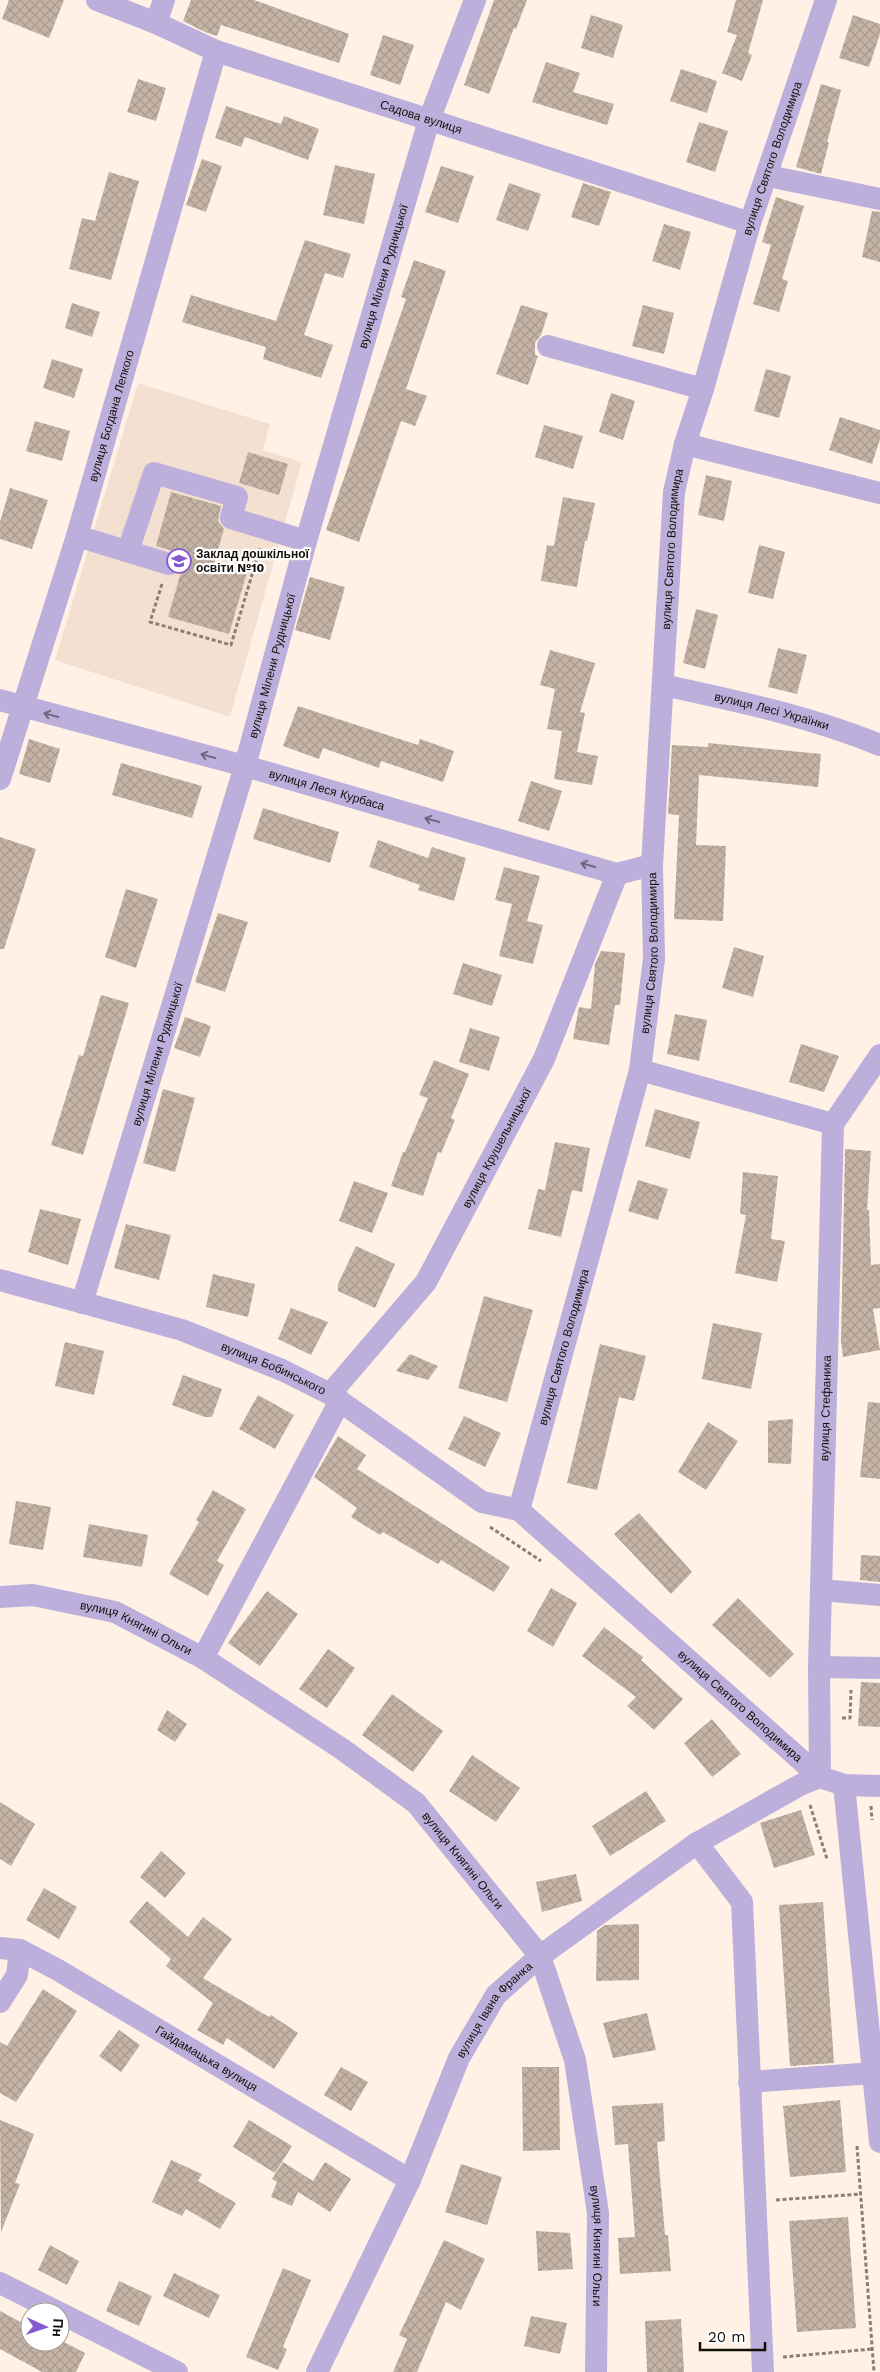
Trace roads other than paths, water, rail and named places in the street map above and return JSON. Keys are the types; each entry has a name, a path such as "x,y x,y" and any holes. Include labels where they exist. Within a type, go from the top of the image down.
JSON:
{"street":[{"name":"Садова вулиця","path":"96,0 156,23 216,51 750,223"},
{"path":"156,23 164,0"},
{"name":"вулиця Мілени Рудницької","path":"82,1303 245,766 306,541 429,120 475,0"},
{"name":"вулиця Святого Володимира","path":"820,1777 519,1510 640,1070 654,959 652,865 674,492 685,444 703,390 750,223 768,176 826,0"},
{"name":"вулиця Богдана Лепкого","path":"0,779 77,536 216,51"},
{"path":"768,176 880,199"},
{"path":"548,346 703,390"},
{"path":"685,444 880,493"},
{"path":"128,551 154,473 237,497 231,518 306,541"},
{"path":"77,536 169,564"},
{"name":"вулиця Лесі Українки","path":"662,685 744,702 839,728 880,745"},
{"name":"вулиця Леся Курбаса","path":"0,700 245,766 617,874"},
{"path":"617,874 652,865"},
{"name":"вулиця Крушельницької","path":"203,1658 335,1398 426,1282 544,1059 617,874"},
{"path":"640,1070 833,1124 880,1055"},
{"name":"вулиця Стефаника","path":"820,1777 819,1666 833,1124"},
{"name":"вулиця Бобинського","path":"0,1280 182,1330 282,1370 335,1398 482,1502 519,1510"},
{"path":"821,1590 880,1595"},
{"name":"вулиця Княгині Ольги","path":"0,1597 33,1595 115,1612 203,1658 342,1749 416,1803 540,1956 575,2060 598,2213 596,2372"},
{"path":"819,1666 880,1668"},
{"path":"820,1777 844,1785 880,1786"},
{"name":"вулиця Івана Франка","path":"317,2372 410,2180 459,2058 496,1995 540,1956 697,1843 802,1784 820,1777"},
{"path":"844,1785 880,2142"},
{"path":"697,1843 742,1902 754,2202 763,2365"},
{"path":"0,2002 17,1975 10,1949"},
{"name":"Гайдамацька вулиця","path":"10,1949 58,1970 410,2180"},
{"path":"749,2082 874,2073"},
{"path":"0,2283 37,2302"},
{"path":"70,2318 177,2372"}],"place":[{"name":"Заклад дошкільної освіти №10","path":"179,561"}]}
